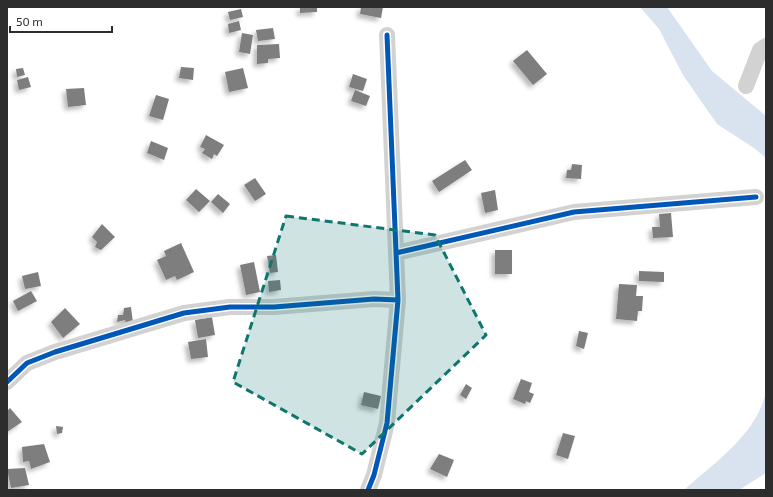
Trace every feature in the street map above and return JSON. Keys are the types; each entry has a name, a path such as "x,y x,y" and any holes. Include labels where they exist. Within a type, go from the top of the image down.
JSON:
{"street":[{"path":"368,490 374,474 387,423 398,300 387,36"},
{"path":"746,86 760,50 766,46"},
{"path":"396,253 574,212 756,197"},
{"path":"7,382 27,364 55,352 184,313 230,306 274,306 374,299 398,300"}],"highlighted area":[{"path":"286,216 435,235 486,335 362,454 233,382"}],"shaded area":[{"path":"640,7 667,7 712,71 766,116 766,158 754,148 717,124 683,75 659,29"},
{"path":"766,390 766,473 739,490 684,490 734,446 745,433 762,406"}],"building":[{"path":"300,7 317,7 317,12 300,13"},
{"path":"361,7 383,7 381,18 360,14"},
{"path":"241,9 243,17 230,20 228,12"},
{"path":"239,21 241,30 229,33 228,24"},
{"path":"273,28 275,39 258,41 256,30"},
{"path":"242,33 253,35 250,54 239,52"},
{"path":"279,44 280,58 268,59 268,63 257,64 257,45"},
{"path":"527,50 547,74 533,85 513,61"},
{"path":"181,67 194,68 193,80 179,78"},
{"path":"23,68 25,75 17,77 16,69"},
{"path":"243,68 248,88 229,92 225,72"},
{"path":"353,74 367,79 363,91 349,87"},
{"path":"28,77 31,87 19,90 17,80"},
{"path":"84,88 86,105 68,107 66,89"},
{"path":"355,90 370,96 366,106 351,101"},
{"path":"156,95 169,99 163,120 149,116"},
{"path":"206,135 224,145 217,156 214,154 212,159 202,153 205,149 200,147"},
{"path":"151,141 168,148 164,160 147,153"},
{"path":"465,160 472,170 439,192 432,181"},
{"path":"572,164 582,165 581,179 566,178 567,170 571,170"},
{"path":"255,178 266,194 255,201 244,185"},
{"path":"196,189 210,201 199,212 186,200"},
{"path":"495,190 498,210 485,213 481,193"},
{"path":"218,194 230,204 223,213 211,202"},
{"path":"671,213 673,237 653,238 652,227 660,227 659,214"},
{"path":"102,224 115,237 101,250 95,247 97,242 92,237"},
{"path":"181,243 194,272 177,280 175,276 166,280 157,260 166,256 164,251"},
{"path":"495,250 512,250 512,274 495,274"},
{"path":"276,255 278,272 270,273 267,256"},
{"path":"254,262 260,292 246,295 240,265"},
{"path":"639,271 664,272 664,282 639,281"},
{"path":"38,272 41,286 25,289 22,276"},
{"path":"280,280 281,290 269,292 268,281"},
{"path":"619,284 637,285 636,296 643,296 642,311 638,311 637,321 616,319"},
{"path":"31,291 37,301 18,311 13,301"},
{"path":"131,307 133,323 126,324 125,320 117,322 118,315 123,315 124,308"},
{"path":"65,308 80,324 63,338 51,322"},
{"path":"212,317 215,335 198,338 195,320"},
{"path":"579,331 588,333 584,349 576,346"},
{"path":"206,339 208,357 191,359 188,342"},
{"path":"521,379 532,383 529,392 534,394 530,403 526,401 525,404 513,399"},
{"path":"466,384 472,388 466,399 460,395"},
{"path":"364,392 381,396 378,409 361,405"},
{"path":"10,408 22,422 7,432 7,411"},
{"path":"56,426 63,427 62,433 57,434"},
{"path":"563,433 575,436 568,459 556,455"},
{"path":"44,444 50,462 31,469 29,461 23,462 22,447"},
{"path":"439,454 454,460 447,477 430,469"},
{"path":"25,468 29,485 11,488 7,469"}],"cycle path":[{"path":"368,490 374,475 387,423 398,300 387,35"},
{"path":"396,253 574,212 756,197"},
{"path":"7,382 27,363 55,352 184,313 230,307 274,307 374,299 398,300"}]}
